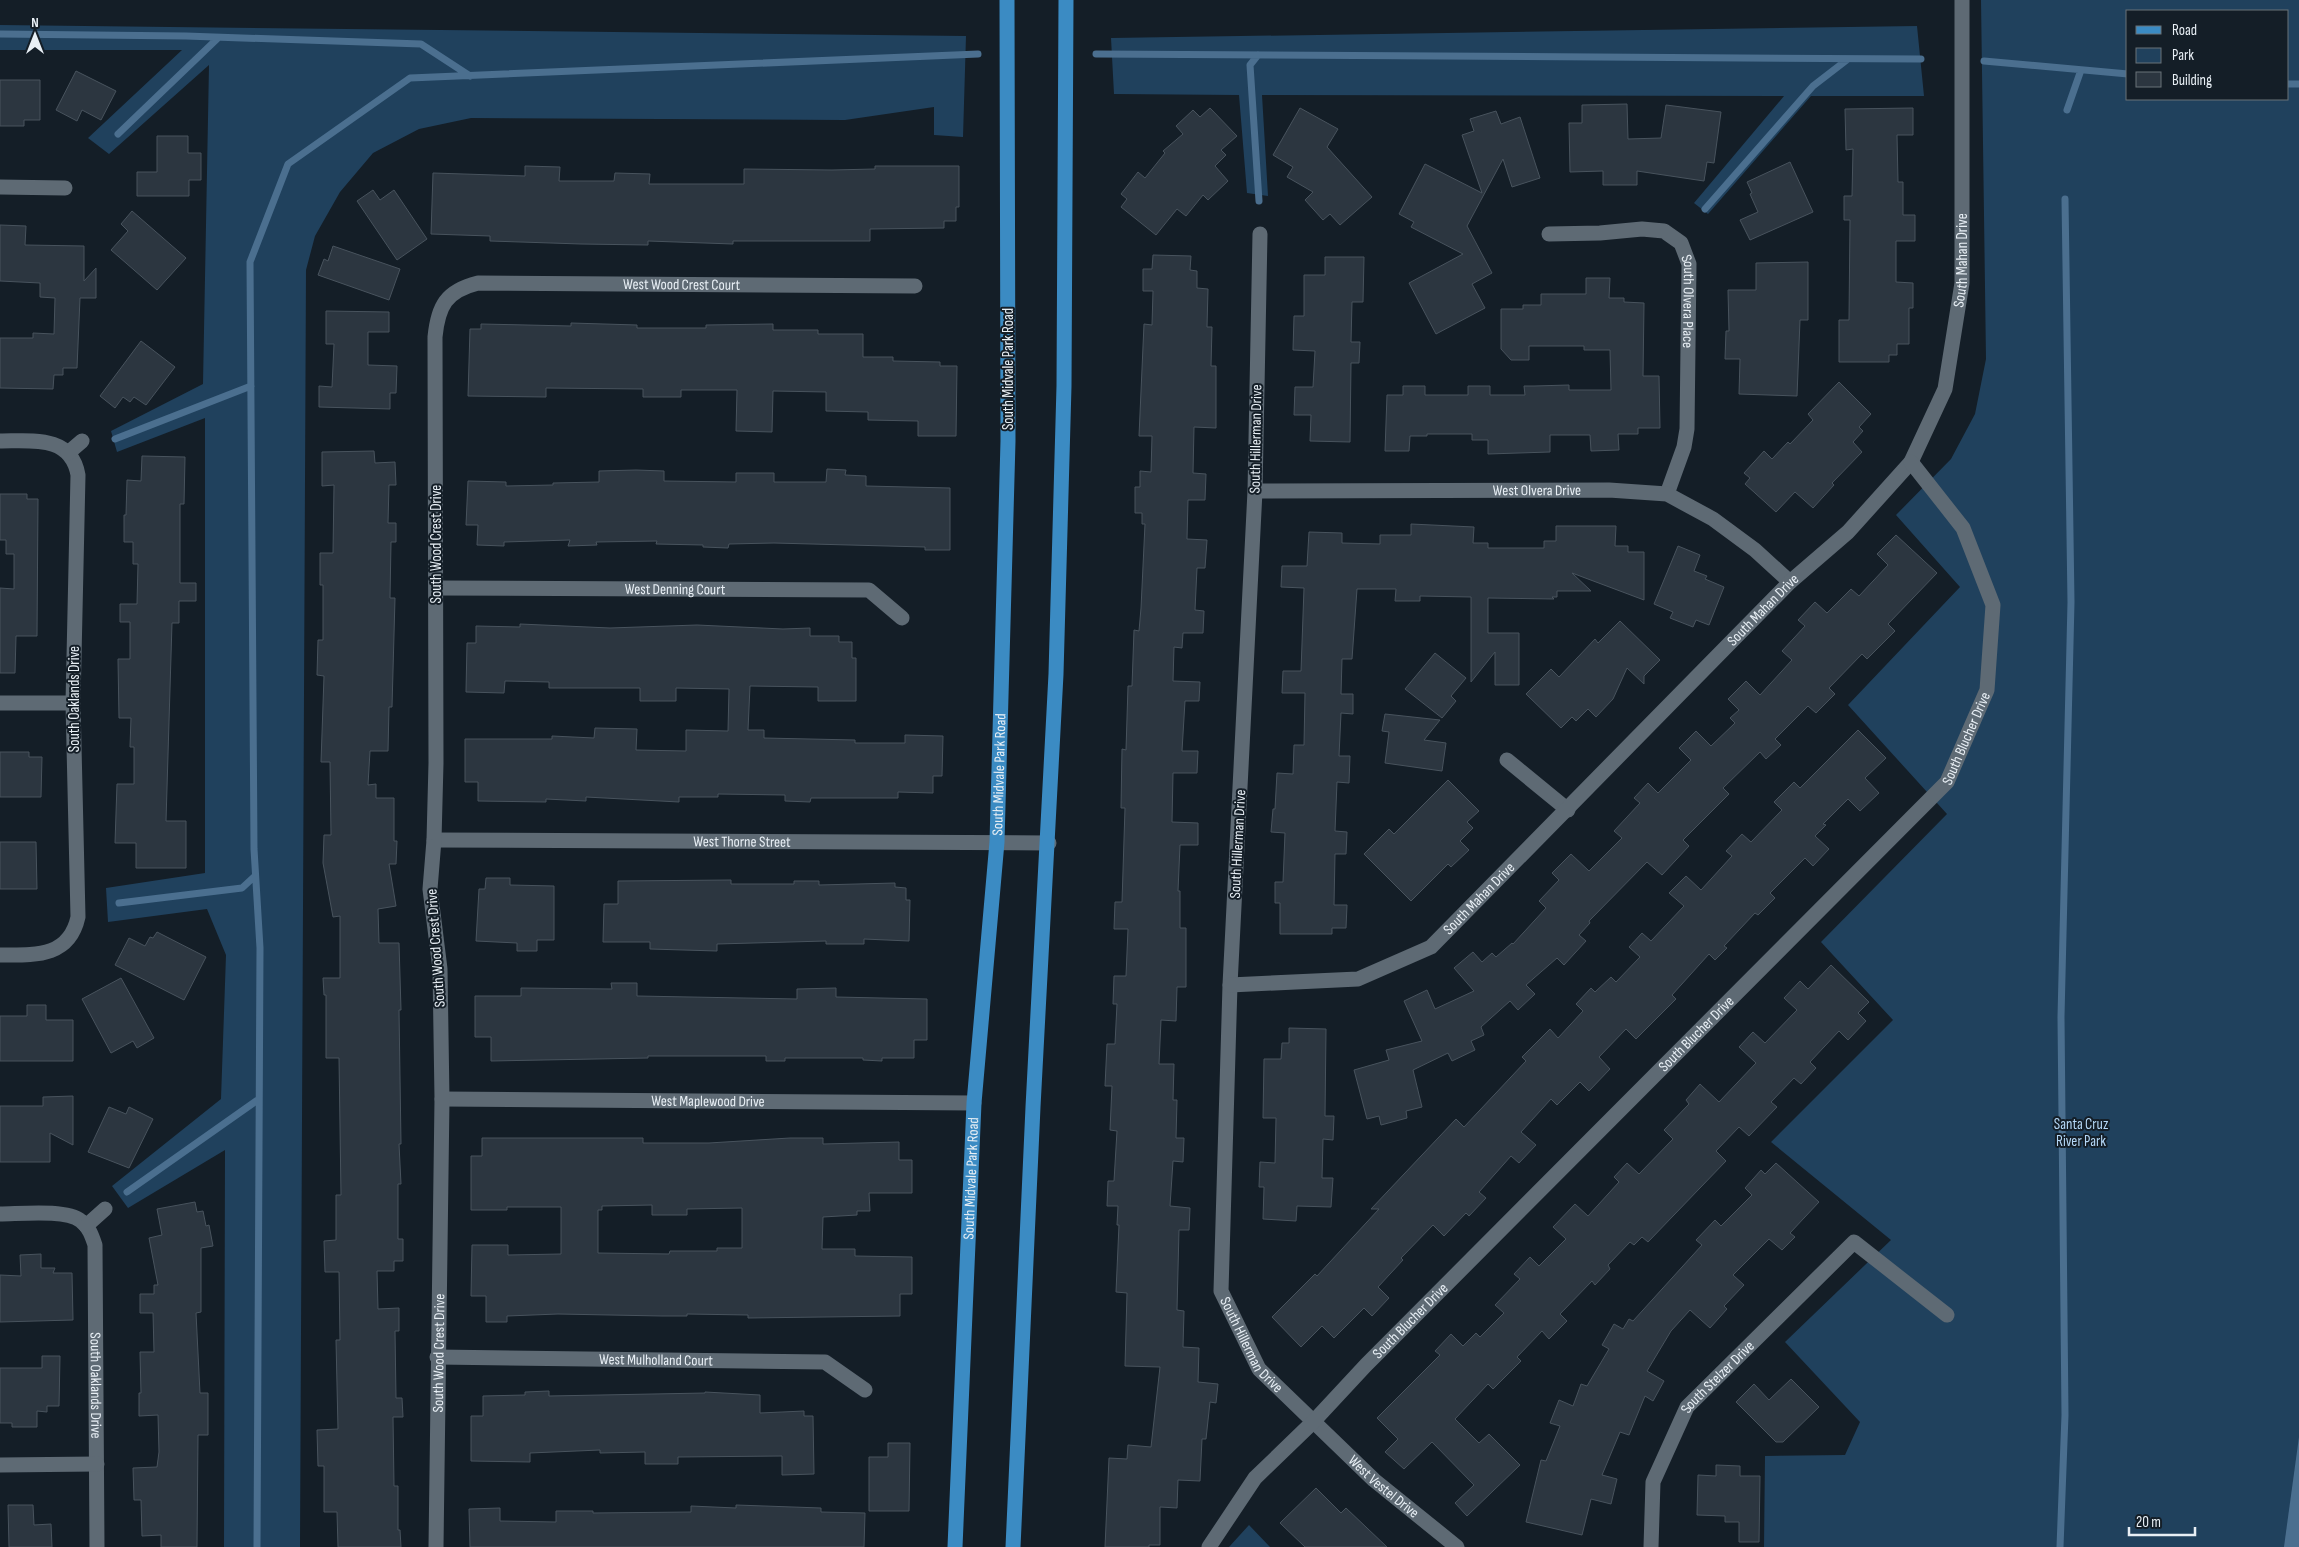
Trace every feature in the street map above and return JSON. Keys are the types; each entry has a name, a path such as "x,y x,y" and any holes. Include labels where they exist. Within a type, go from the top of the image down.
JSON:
{"main road":[{"name":"South Midvale Park Road","path":"955,1547 974,1103 997,842 1008,441 1007,0"},
{"path":"1013,1547 1056,665 1063,406 1066,0"}],"street":[{"name":"South Mahan Drive","path":"1230,985 1358,979 1431,946 1568,810 1790,582 1848,532 1911,462 1945,389 1962,283 1962,0"},
{"path":"0,187 65,188"},
{"name":"South Olvera Place","path":"1549,234 1600,233 1642,229 1664,231 1681,243 1689,264 1686,429 1684,447 1667,494"},
{"name":"South Hillerman Drive","path":"1260,234 1255,491 1230,985 1221,1291 1259,1369 1313,1422"},
{"name":"West Wood Crest Court","path":"447,289 488,283 915,286"},
{"name":"South Wood Crest Drive","path":"436,1547 437,1357 442,1099 440,969 430,889 434,840 437,588 435,337 438,314 444,303 447,289"},
{"path":"0,441 45,442 63,448 68,453 82,441"},
{"name":"South Oaklands Drive","path":"0,955 39,954 57,948 68,948 78,917 72,704 78,476 77,466 68,453"},
{"name":"South Blucher Drive","path":"1210,1547 1255,1478 1313,1422 1366,1365 1947,782 1987,690 1993,605 1963,528 1911,462"},
{"name":"West Olvera Drive","path":"1255,491 1609,490 1667,494 1713,519 1755,550 1790,582"},
{"name":"West Denning Court","path":"437,588 869,590 902,618"},
{"path":"0,703 72,704"},
{"path":"1507,760 1568,810"},
{"name":"West Thorne Street","path":"434,840 1048,843"},
{"name":"West Maplewood Drive","path":"442,1099 974,1103"},
{"path":"0,1214 68,1216 80,1220 86,1226 105,1209"},
{"name":"South Oaklands Drive","path":"86,1226 95,1245 96,1258 97,1547"},
{"name":"South Stelzer Drive","path":"1651,1547 1653,1482 1687,1407 1854,1242 1947,1315"},
{"name":"West Mulholland Court","path":"437,1357 825,1362 865,1390"},
{"name":"West Vestel Drive","path":"1313,1422 1374,1480 1457,1547"},
{"path":"0,1465 97,1464"}],"green space":[{"name":"Santa Cruz River Park","path":"1981,0 2299,0 2299,1547 1764,1547 1765,1456 1845,1455 1860,1422 1785,1342 1891,1240 1771,1142 1893,1020 1821,942 1947,814 1848,705 1960,587 1896,515 1951,459 1975,414 1986,359"},
{"path":"0,25 966,36 963,137 934,135 934,107 845,120 471,118 419,129 373,153 340,192 315,236 306,270 300,1547 224,1547 225,1150 128,1208 112,1186 221,1099 226,955 207,909 108,922 106,888 205,873 205,418 117,452 111,431 203,384 209,65 109,154 88,138 182,50 0,50"},
{"path":"1917,26 1924,96 1811,96 1708,214 1694,203 1784,96 1262,95 1268,196 1247,193 1239,95 1114,94 1111,38"},
{"path":"1249,1525 1270,1547 1229,1547"}],"shaded area":[{"path":"2299,1437 2299,1547 2284,1547 2286,1532"}],"building":[{"path":"76,71 116,91 101,120 82,110 77,121 56,110"},
{"path":"0,80 40,80 40,120 24,120 24,126 0,126"},
{"path":"1627,104 1628,139 1661,138 1666,105 1721,112 1714,163 1707,162 1704,181 1637,171 1637,185 1603,185 1603,171 1570,172 1569,123 1582,123 1582,105"},
{"path":"1210,108 1237,136 1221,150 1226,155 1215,166 1228,181 1208,200 1203,195 1186,216 1177,209 1156,235 1121,207 1127,199 1121,194 1138,172 1145,178 1165,153 1163,151 1183,134 1176,126 1193,110 1200,117"},
{"path":"1300,108 1338,129 1327,147 1372,197 1340,225 1330,214 1323,220 1305,200 1313,192 1287,177 1293,167 1273,155"},
{"path":"1913,108 1913,135 1897,135 1898,182 1903,182 1903,215 1915,215 1915,241 1896,241 1896,282 1913,283 1913,308 1909,308 1909,344 1897,344 1897,355 1889,355 1889,362 1839,362 1839,320 1849,320 1850,220 1844,220 1844,196 1852,196 1853,149 1846,150 1845,109"},
{"path":"1496,111 1501,124 1520,117 1540,178 1512,187 1503,159 1467,226 1492,273 1472,284 1485,308 1436,334 1409,283 1463,254 1411,227 1414,222 1399,214 1425,164 1482,193 1462,135 1474,131 1470,119"},
{"path":"157,136 188,136 188,153 201,153 201,180 189,180 189,196 137,196 137,172 157,172"},
{"path":"1790,162 1813,212 1750,240 1740,220 1758,212 1747,182"},
{"path":"525,166 560,167 559,181 614,181 615,173 650,174 649,184 744,184 744,169 832,170 875,169 875,166 959,166 959,207 956,207 956,221 944,221 944,228 870,229 870,241 733,241 733,244 648,241 648,245 581,244 490,241 490,236 431,234 433,173 525,176"},
{"path":"373,190 380,200 394,190 427,239 397,260 357,201"},
{"path":"132,211 186,258 157,290 111,250 128,231 121,224"},
{"path":"0,225 26,226 25,245 84,246 84,281 96,268 96,298 80,298 77,368 63,368 63,375 54,375 53,389 0,388 0,338 33,338 33,333 54,334 55,298 40,297 40,283 0,281"},
{"path":"333,246 400,269 389,300 318,275 324,259 328,261"},
{"path":"1153,255 1191,256 1190,270 1197,271 1197,288 1208,289 1207,327 1212,327 1211,366 1216,366 1216,428 1194,427 1193,473 1206,474 1205,500 1188,500 1187,539 1207,540 1205,568 1197,568 1195,610 1204,611 1203,633 1183,633 1182,648 1174,647 1173,681 1200,682 1199,701 1185,701 1182,751 1198,751 1197,773 1173,773 1172,822 1198,823 1198,845 1180,845 1178,891 1180,891 1180,928 1186,928 1186,987 1177,987 1176,1021 1161,1020 1159,1064 1174,1064 1173,1100 1177,1100 1176,1138 1184,1138 1183,1162 1173,1161 1170,1206 1190,1208 1189,1230 1179,1230 1177,1310 1184,1311 1183,1347 1199,1348 1198,1382 1218,1384 1216,1403 1210,1402 1206,1439 1202,1439 1200,1481 1178,1480 1177,1508 1160,1507 1160,1545 1149,1545 1149,1547 1105,1547 1109,1458 1127,1459 1128,1445 1151,1447 1160,1367 1125,1366 1127,1293 1116,1292 1118,1206 1107,1206 1108,1181 1114,1181 1117,1131 1110,1130 1112,1086 1105,1086 1107,1044 1115,1044 1117,1004 1113,1004 1114,976 1126,976 1128,929 1114,929 1115,902 1122,902 1125,808 1121,808 1122,749 1126,750 1128,686 1132,686 1134,630 1139,631 1141,608 1145,524 1142,524 1142,513 1135,513 1135,487 1140,487 1140,471 1151,472 1152,436 1139,436 1144,324 1152,325 1153,291 1143,291 1143,269 1152,269"},
{"path":"1325,257 1364,257 1363,302 1352,302 1351,342 1360,342 1359,363 1351,363 1350,442 1310,441 1311,415 1294,415 1295,387 1313,387 1315,351 1293,350 1294,316 1304,316 1304,275 1325,275"},
{"path":"1808,262 1808,320 1800,320 1797,396 1739,394 1740,359 1725,359 1726,331 1729,331 1728,290 1756,290 1756,263"},
{"path":"1586,278 1610,278 1609,298 1624,298 1624,302 1644,303 1643,376 1659,376 1660,428 1638,428 1638,434 1618,434 1619,450 1591,451 1590,435 1550,435 1550,452 1488,454 1488,440 1472,440 1472,434 1427,434 1427,436 1410,436 1409,451 1385,451 1387,395 1403,395 1403,386 1425,386 1425,395 1468,395 1468,386 1490,386 1490,395 1525,395 1524,386 1569,385 1569,390 1611,390 1610,350 1584,350 1584,346 1529,346 1529,360 1511,360 1501,349 1501,309 1523,309 1523,305 1541,305 1541,294 1586,294"},
{"path":"326,311 389,312 389,332 368,332 368,365 397,366 396,393 390,393 390,409 319,407 319,386 332,387 334,344 326,344"},
{"path":"571,323 637,325 637,328 706,328 706,325 773,324 773,330 818,330 818,334 863,334 863,357 893,357 893,361 940,362 940,366 957,366 956,436 918,436 918,421 868,420 868,412 826,411 826,392 773,391 772,432 736,431 737,390 681,390 681,397 643,397 643,389 546,388 546,397 468,396 470,329 481,329 481,324 571,326"},
{"path":"141,341 175,367 146,405 134,397 130,402 123,397 115,408 100,396"},
{"path":"1839,382 1871,414 1859,427 1863,431 1853,442 1862,452 1832,483 1834,485 1813,508 1795,492 1776,512 1745,484 1750,478 1744,473 1764,451 1772,459 1788,442 1790,444 1813,420 1808,414"},
{"path":"374,451 375,463 395,462 396,485 389,485 388,523 396,523 396,542 391,542 390,598 395,598 392,707 389,707 388,751 370,751 368,785 376,784 376,798 394,798 394,841 397,841 396,864 389,864 396,906 378,909 379,943 399,943 401,1144 399,1144 401,1184 398,1184 398,1239 403,1239 403,1261 394,1261 394,1271 377,1271 378,1309 399,1308 399,1331 395,1331 396,1398 402,1398 403,1417 393,1417 394,1486 398,1486 398,1530 400,1530 401,1547 338,1547 337,1512 324,1512 324,1466 318,1466 317,1430 338,1429 336,1340 340,1340 339,1272 325,1272 324,1241 336,1240 336,1195 341,1195 339,1058 326,1058 326,995 324,995 323,978 340,978 340,916 333,917 323,863 324,835 331,835 330,762 321,762 324,676 317,675 318,640 323,640 323,585 320,585 320,553 333,553 334,485 322,486 322,452"},
{"path":"142,456 185,457 184,504 180,504 180,583 196,583 196,601 179,601 179,623 172,623 166,821 186,821 186,868 136,868 136,843 115,843 117,784 134,784 134,747 130,747 131,718 119,718 118,659 130,659 130,622 120,622 120,604 137,604 138,564 133,564 133,542 124,542 124,515 126,515 127,480 141,481"},
{"path":"827,469 846,470 845,475 866,476 866,486 950,488 950,550 925,550 925,547 774,543 729,544 728,548 703,547 703,545 656,544 657,541 596,542 597,545 568,546 570,540 504,542 504,546 477,545 478,525 466,525 468,481 506,482 506,486 599,482 599,471 636,470 664,471 664,481 736,482 736,473 774,473 774,482 826,482"},
{"path":"0,494 27,494 27,499 38,499 37,636 16,636 15,673 0,673 0,588 14,589 14,554 6,554 6,540 0,540"},
{"path":"1411,524 1474,527 1473,543 1488,543 1488,548 1544,548 1544,541 1556,541 1556,526 1616,526 1615,546 1628,546 1628,552 1644,552 1644,600 1572,573 1591,591 1557,591 1557,597 1552,597 1554,599 1488,598 1488,633 1519,633 1519,685 1495,685 1495,652 1471,682 1471,597 1420,596 1420,601 1395,601 1396,589 1357,589 1352,659 1342,659 1341,694 1353,694 1353,714 1341,713 1339,756 1350,756 1349,783 1337,782 1335,831 1347,832 1346,854 1335,854 1334,905 1347,905 1346,928 1332,928 1332,934 1280,934 1280,903 1275,903 1275,882 1283,882 1285,833 1271,832 1273,809 1275,809 1277,773 1293,774 1294,745 1304,745 1305,693 1282,693 1283,671 1301,671 1304,588 1281,587 1282,566 1307,566 1309,532 1342,533 1342,543 1380,544 1380,535 1411,535"},
{"path":"1896,535 1937,573 1888,624 1895,631 1867,659 1862,654 1829,688 1835,694 1816,713 1808,706 1775,739 1781,745 1766,759 1760,752 1723,788 1729,794 1683,840 1689,846 1662,875 1647,862 1589,921 1590,923 1579,935 1586,941 1564,965 1557,958 1526,985 1535,994 1518,1010 1510,1001 1481,1027 1484,1035 1471,1041 1475,1050 1452,1061 1448,1053 1413,1070 1422,1107 1406,1111 1407,1118 1381,1125 1379,1116 1367,1119 1354,1070 1389,1060 1386,1050 1422,1041 1404,1001 1427,990 1435,1009 1474,991 1454,968 1473,952 1482,962 1492,953 1496,957 1513,944 1546,908 1539,901 1559,880 1552,873 1571,854 1589,871 1622,838 1614,831 1640,803 1634,798 1648,783 1658,793 1691,760 1679,748 1696,731 1711,746 1735,723 1730,718 1739,710 1728,699 1746,681 1760,695 1792,660 1782,651 1805,626 1798,620 1815,602 1827,613 1851,589 1859,596 1888,565 1877,554"},
{"path":"1678,546 1700,555 1694,571 1707,576 1705,579 1724,587 1709,625 1696,620 1693,627 1670,618 1673,612 1654,604"},
{"path":"1620,621 1660,660 1644,676 1644,684 1627,668 1613,699 1596,717 1588,709 1576,721 1572,717 1561,728 1526,694 1551,669 1559,677 1595,639 1598,643"},
{"path":"520,624 610,628 697,625 783,629 810,628 810,636 839,636 839,642 852,642 852,658 856,658 856,701 818,701 818,687 750,686 748,730 764,730 764,738 855,740 855,743 905,743 905,735 943,736 942,776 933,776 933,793 898,792 898,798 811,798 810,802 785,801 785,795 718,794 718,797 679,797 679,802 586,797 586,801 546,799 546,802 478,801 478,782 465,782 465,739 552,739 552,736 594,738 595,728 637,729 636,750 686,751 686,730 728,731 729,689 676,688 676,701 640,701 640,688 549,688 549,682 505,681 504,693 466,692 467,643 476,643 476,626 520,627"},
{"path":"1435,653 1466,678 1451,696 1456,701 1442,718 1405,689"},
{"path":"1385,714 1440,720 1424,740 1446,743 1442,771 1385,763 1389,732 1382,731"},
{"path":"1858,730 1886,758 1865,778 1879,793 1860,811 1848,799 1823,824 1826,825 1815,836 1829,849 1813,866 1805,858 1770,893 1775,898 1758,915 1755,913 1724,946 1727,948 1715,960 1709,954 1672,995 1676,999 1636,1039 1626,1029 1599,1057 1610,1069 1589,1091 1580,1082 1557,1105 1551,1099 1521,1132 1536,1145 1519,1163 1511,1156 1479,1192 1486,1198 1469,1216 1466,1213 1444,1236 1433,1225 1401,1258 1403,1260 1378,1287 1389,1298 1372,1316 1364,1308 1334,1338 1322,1326 1301,1347 1272,1317 1315,1274 1317,1276 1379,1209 1371,1209 1456,1119 1464,1127 1526,1061 1522,1057 1550,1029 1558,1038 1583,1011 1576,1004 1591,988 1595,992 1611,977 1616,982 1640,957 1629,947 1642,933 1651,941 1684,906 1669,893 1686,876 1701,890 1732,856 1726,851 1742,834 1751,842 1782,810 1774,802 1794,782 1800,788"},
{"path":"0,752 29,752 29,757 42,757 41,797 0,797"},
{"path":"1448,780 1479,811 1467,822 1473,828 1460,841 1469,850 1451,867 1448,864 1411,901 1364,854 1389,829 1394,834"},
{"path":"0,842 36,842 37,889 0,889"},
{"path":"486,878 510,878 510,885 554,886 554,940 537,940 537,951 517,951 517,943 476,941 479,889 485,889"},
{"path":"731,880 731,884 794,884 794,881 819,881 819,885 895,883 895,887 906,888 906,900 910,900 909,941 864,939 864,944 826,944 826,941 717,944 717,951 650,949 650,942 603,942 604,904 618,904 618,881"},
{"path":"157,932 206,957 184,1000 115,965 129,938 145,946 150,937 153,938"},
{"path":"1831,965 1869,1002 1858,1013 1866,1021 1848,1040 1839,1031 1810,1062 1816,1068 1801,1084 1794,1078 1771,1102 1777,1107 1749,1136 1739,1127 1716,1151 1726,1161 1648,1242 1642,1237 1634,1245 1630,1242 1608,1265 1610,1269 1595,1285 1592,1281 1560,1314 1567,1321 1549,1339 1542,1331 1517,1357 1521,1361 1493,1389 1488,1384 1455,1419 1479,1443 1489,1434 1520,1465 1467,1516 1455,1503 1474,1485 1432,1442 1404,1469 1385,1452 1398,1439 1377,1418 1440,1355 1435,1351 1451,1334 1463,1346 1476,1333 1480,1337 1504,1313 1495,1305 1520,1279 1514,1274 1530,1257 1539,1266 1566,1239 1553,1227 1575,1204 1588,1216 1619,1182 1614,1177 1627,1163 1639,1174 1673,1139 1664,1130 1689,1104 1686,1100 1700,1084 1719,1102 1756,1063 1739,1047 1753,1032 1765,1043 1797,1010 1784,998 1800,981 1808,989"},
{"path":"121,978 154,1038 137,1048 133,1041 111,1053 82,999"},
{"path":"611,983 637,983 637,996 797,999 797,989 836,988 836,997 927,999 927,1040 914,1040 914,1058 882,1058 882,1061 863,1060 863,1058 785,1058 785,1061 766,1061 766,1056 648,1056 648,1058 491,1061 491,1037 475,1037 475,996 521,996 521,988 612,989"},
{"path":"27,1005 46,1005 46,1020 73,1020 73,1061 0,1061 0,1016 27,1016"},
{"path":"1289,1028 1326,1029 1325,1116 1334,1116 1333,1140 1323,1139 1322,1178 1333,1178 1331,1207 1297,1206 1296,1221 1263,1219 1264,1187 1259,1187 1260,1162 1275,1163 1276,1118 1263,1118 1264,1059 1281,1059 1282,1043 1289,1043"},
{"path":"73,1096 73,1145 50,1133 50,1162 0,1162 0,1106 43,1106 43,1097"},
{"path":"109,1107 126,1114 129,1107 153,1119 129,1168 88,1152"},
{"path":"482,1138 643,1138 643,1143 709,1143 790,1138 823,1138 823,1144 899,1142 899,1160 912,1160 912,1193 869,1193 870,1211 857,1211 857,1215 823,1217 822,1249 855,1249 855,1256 912,1257 912,1294 900,1294 900,1316 748,1318 748,1315 558,1314 507,1316 507,1322 486,1322 486,1296 471,1296 472,1245 508,1245 508,1255 561,1254 561,1207 507,1207 507,1210 471,1210 471,1156 482,1156","holes":["652,1205 652,1215 687,1215 687,1209 742,1208 742,1248 717,1248 717,1251 670,1251 669,1254 598,1253 598,1210 602,1210 602,1206"]},
{"path":"1776,1163 1819,1202 1790,1233 1795,1237 1782,1250 1769,1239 1733,1275 1744,1285 1724,1306 1727,1309 1710,1328 1690,1310 1671,1331 1647,1371 1664,1381 1653,1401 1645,1396 1629,1435 1620,1432 1602,1475 1617,1479 1611,1504 1591,1499 1582,1535 1526,1522 1541,1460 1546,1461 1560,1426 1550,1423 1559,1400 1573,1406 1581,1384 1587,1386 1609,1349 1602,1345 1614,1324 1623,1329 1629,1319 1633,1321 1702,1245 1696,1240 1715,1220 1721,1226 1752,1195 1745,1188 1761,1170 1765,1174"},
{"path":"195,1202 197,1212 203,1211 206,1226 209,1225 213,1246 201,1248 201,1312 196,1313 200,1393 208,1393 208,1435 198,1435 197,1547 161,1547 161,1535 142,1536 141,1500 134,1500 133,1468 157,1467 159,1452 158,1415 139,1416 139,1393 141,1393 140,1352 154,1352 153,1313 140,1313 140,1294 154,1294 154,1285 158,1285 149,1238 162,1235 157,1209"},
{"path":"41,1254 41,1268 55,1268 53,1273 72,1273 73,1320 0,1322 0,1275 21,1276 20,1255"},
{"path":"42,1356 60,1356 59,1406 47,1406 47,1412 37,1411 37,1427 12,1427 12,1423 0,1423 0,1368 42,1368"},
{"path":"1791,1379 1819,1407 1783,1442 1776,1442 1736,1402 1754,1384 1769,1400"},
{"path":"549,1391 549,1396 705,1392 760,1395 760,1413 804,1411 804,1416 813,1416 814,1474 782,1475 782,1456 678,1457 678,1464 645,1464 645,1452 600,1453 600,1450 530,1453 530,1462 471,1461 471,1416 483,1416 483,1396 525,1395 525,1392"},
{"path":"888,1443 910,1443 909,1511 869,1511 869,1457 888,1457"},
{"path":"1716,1465 1740,1466 1740,1476 1760,1476 1759,1542 1739,1542 1739,1522 1725,1522 1725,1516 1697,1515 1698,1475 1716,1476"},
{"path":"1316,1488 1341,1513 1346,1508 1387,1547 1305,1547 1280,1523"},
{"path":"8,1505 33,1505 34,1525 51,1524 52,1547 9,1547"},
{"path":"736,1505 821,1508 821,1512 865,1513 864,1547 470,1547 469,1509 500,1508 500,1521 556,1522 556,1511 593,1511 593,1513 691,1512 691,1506 736,1508"}],"waterway":[{"path":"0,34 186,36 421,44 470,76"},
{"path":"118,134 218,38"},
{"path":"257,1547 260,948 254,849 250,262 288,164 410,78 978,54"},
{"path":"1096,54 1921,59"},
{"path":"1258,55 1250,65 1259,201"},
{"path":"1705,209 1813,86 1848,59"},
{"path":"1984,61 2126,74"},
{"path":"2067,110 2081,70"},
{"path":"2289,84 2299,84"},
{"path":"2060,1547 2065,1415 2061,1017 2071,602 2065,199"},
{"path":"115,439 251,386"},
{"path":"119,903 242,888 255,876"},
{"path":"127,1192 259,1099"}]}
